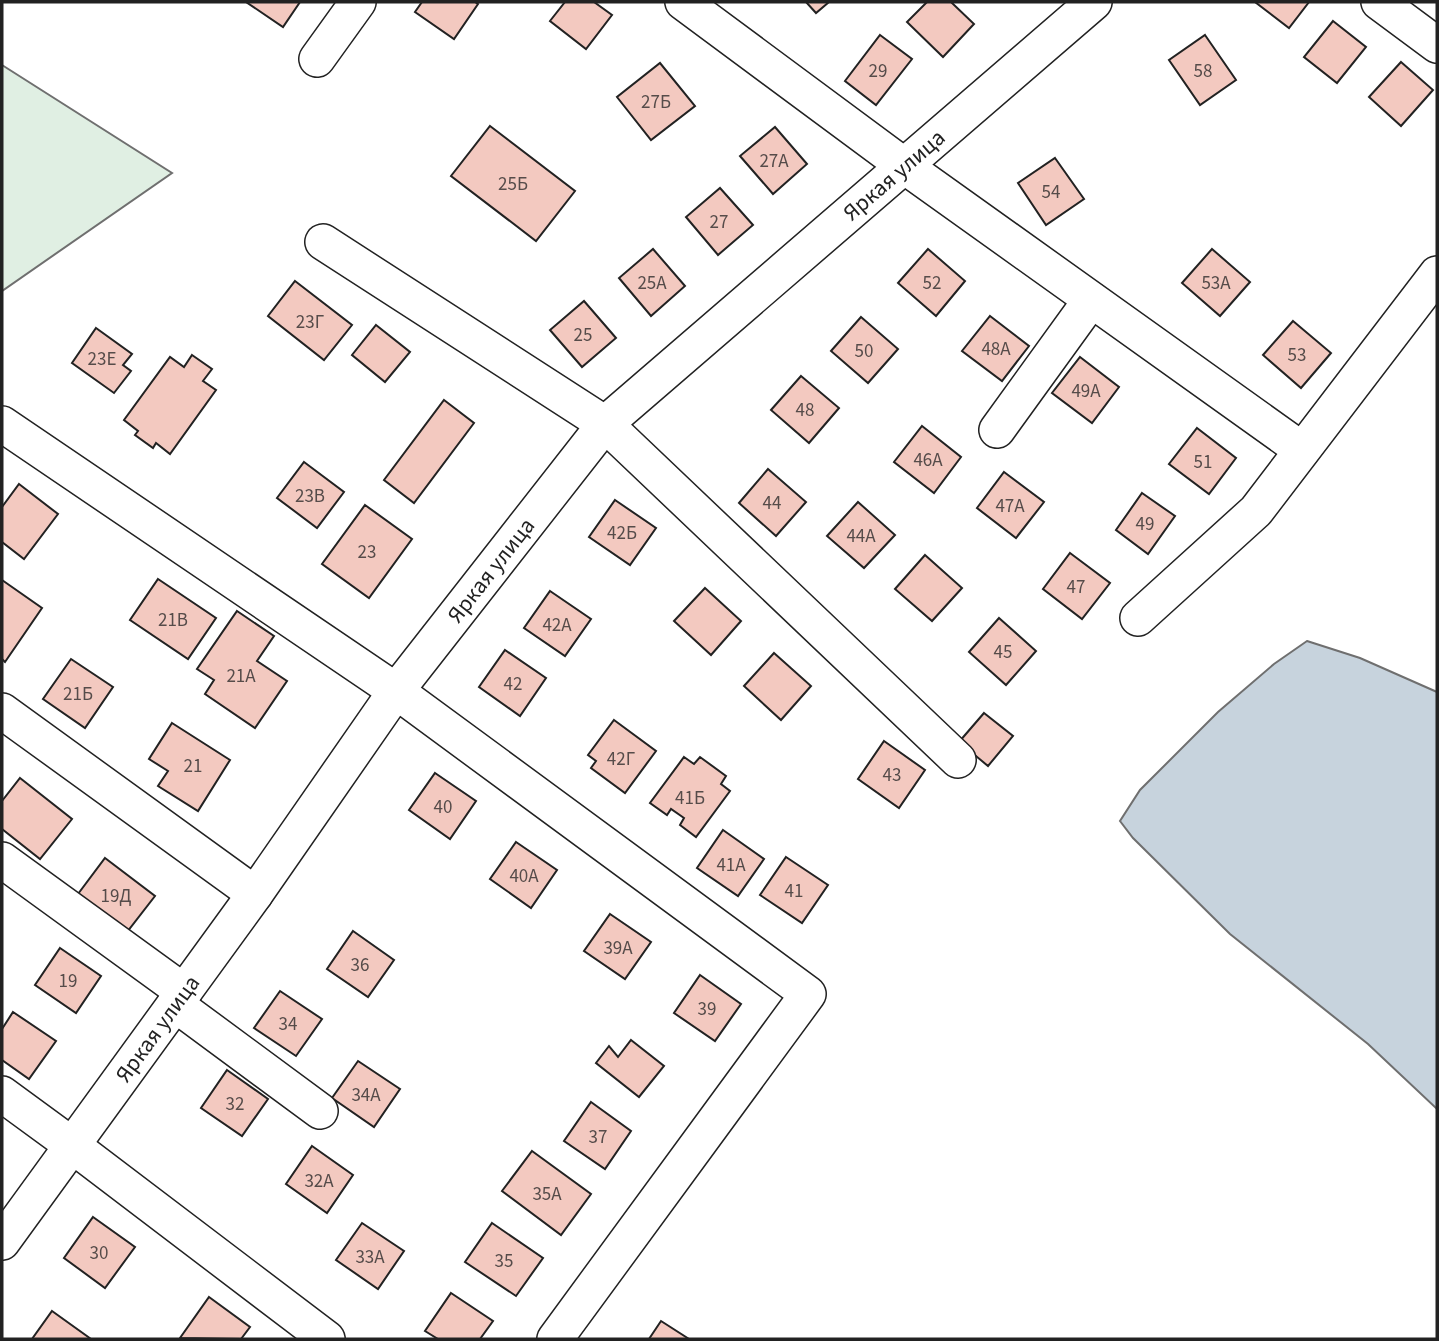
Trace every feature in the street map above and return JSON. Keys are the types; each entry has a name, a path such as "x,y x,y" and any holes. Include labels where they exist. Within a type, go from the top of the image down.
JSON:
{"street":[{"path":"317,60 358,2"},
{"path":"683,2 903,166 1302,450"},
{"name":"Яркая улица","path":"2,1242 255,894 396,691 604,424 1094,2"},
{"path":"1379,2 1437,45"},
{"path":"323,242 604,424 958,760"},
{"path":"1138,618 1256,511 1437,274"},
{"path":"997,430 1091,300"},
{"path":"2,424 396,691 808,994 555,1339"},
{"path":"2,711 255,894"},
{"path":"2,860 320,1111"},
{"path":"2,1094 327,1339"}],"green space":[{"path":"2,65 172,173 2,291"}],"shaded area":[{"path":"1307,641 1360,658 1437,692 1437,1109 1368,1044 1230,934 1133,838 1120,821 1140,790 1218,712 1274,664"}],"building":[{"path":"246,2 300,2 283,27"},
{"path":"422,2 478,4 454,39 415,12"},
{"path":"565,2 594,2 612,15 586,49 550,21"},
{"path":"806,2 829,2 816,13"},
{"path":"927,2 951,2 974,24 943,57 907,22"},
{"path":"1255,2 1309,2 1289,28"},
{"path":"1333,21 1366,47 1337,83 1304,57"},
{"path":"880,35 912,59 876,105 845,81"},
{"path":"1205,35 1236,80 1200,105 1169,60"},
{"path":"1401,62 1433,90 1401,126 1369,97"},
{"path":"660,63 695,106 651,140 617,97"},
{"path":"490,126 575,191 536,241 451,176"},
{"path":"775,127 807,164 773,194 740,156"},
{"path":"1055,158 1084,199 1046,225 1018,183"},
{"path":"720,188 753,225 718,255 686,217"},
{"path":"653,249 685,286 651,316 619,278"},
{"path":"928,249 965,281 936,316 898,283"},
{"path":"1212,249 1250,282 1220,316 1182,283"},
{"path":"295,281 352,325 324,360 268,316"},
{"path":"584,301 616,338 582,367 550,330"},
{"path":"990,316 1029,346 1002,381 962,351"},
{"path":"861,317 898,349 868,383 831,351"},
{"path":"1293,321 1331,353 1301,388 1263,355"},
{"path":"376,325 410,352 385,382 352,355"},
{"path":"96,328 132,354 123,365 131,371 114,393 72,363"},
{"path":"192,355 212,369 203,381 216,390 170,454 156,443 153,448 135,435 138,431 124,420 170,357 184,367"},
{"path":"1080,357 1119,387 1092,423 1052,393"},
{"path":"801,376 839,408 809,443 771,410"},
{"path":"444,400 474,423 414,503 384,480"},
{"path":"922,426 961,457 934,493 894,462"},
{"path":"1197,428 1236,458 1209,494 1169,464"},
{"path":"304,462 344,492 317,528 277,498"},
{"path":"768,469 806,502 776,536 739,503"},
{"path":"1004,472 1044,502 1016,538 977,508"},
{"path":"19,484 58,514 24,559 2,542 2,507"},
{"path":"1142,493 1175,516 1148,554 1116,530"},
{"path":"615,500 656,528 630,565 589,537"},
{"path":"858,502 895,535 864,568 827,536"},
{"path":"365,505 412,539 369,598 322,564"},
{"path":"1070,553 1110,583 1082,619 1043,589"},
{"path":"925,555 962,588 932,621 895,589"},
{"path":"158,579 216,618 188,659 130,620"},
{"path":"2,580 42,608 5,662 2,659"},
{"path":"705,588 741,621 711,655 674,621"},
{"path":"550,591 591,619 565,656 524,628"},
{"path":"237,611 274,636 257,661 287,681 255,728 205,694 214,680 197,669"},
{"path":"999,618 1036,651 1006,685 969,652"},
{"path":"505,650 546,678 520,716 479,687"},
{"path":"774,653 811,686 781,720 744,686"},
{"path":"71,659 113,687 85,728 43,699"},
{"path":"984,713 1013,736 988,766 959,742"},
{"path":"614,720 656,751 625,793 591,768 596,761 588,755"},
{"path":"172,723 230,760 198,811 158,786 168,771 149,759"},
{"path":"884,741 925,770 899,808 858,779"},
{"path":"684,757 694,764 700,757 726,776 721,784 730,791 696,837 680,825 684,818 671,809 667,815 650,803"},
{"path":"435,773 476,801 450,839 409,810"},
{"path":"20,778 72,819 40,859 2,829 2,801"},
{"path":"723,830 764,859 738,896 697,868"},
{"path":"516,842 557,870 531,908 490,879"},
{"path":"786,857 828,885 802,923 760,895"},
{"path":"105,858 155,896 127,932 78,894"},
{"path":"610,914 651,942 625,979 584,951"},
{"path":"353,931 394,960 368,997 327,969"},
{"path":"60,948 101,976 76,1013 35,985"},
{"path":"700,975 741,1004 715,1041 674,1013"},
{"path":"280,991 322,1019 296,1056 254,1028"},
{"path":"13,1012 56,1041 29,1079 2,1060 2,1029"},
{"path":"631,1040 664,1066 639,1097 596,1063 609,1046 618,1057"},
{"path":"358,1061 400,1089 374,1127 332,1098"},
{"path":"227,1070 268,1099 242,1136 201,1108"},
{"path":"591,1102 631,1131 605,1169 564,1141"},
{"path":"312,1146 353,1175 327,1213 286,1184"},
{"path":"532,1151 591,1194 561,1235 502,1191"},
{"path":"93,1217 135,1247 105,1288 64,1258"},
{"path":"362,1223 404,1251 378,1289 336,1260"},
{"path":"492,1223 543,1258 516,1296 465,1262"},
{"path":"451,1293 493,1321 480,1339 438,1339 425,1331"},
{"path":"209,1297 250,1327 241,1339 180,1338"},
{"path":"52,1311 91,1339 32,1339"},
{"path":"661,1321 689,1339 649,1339"}]}
